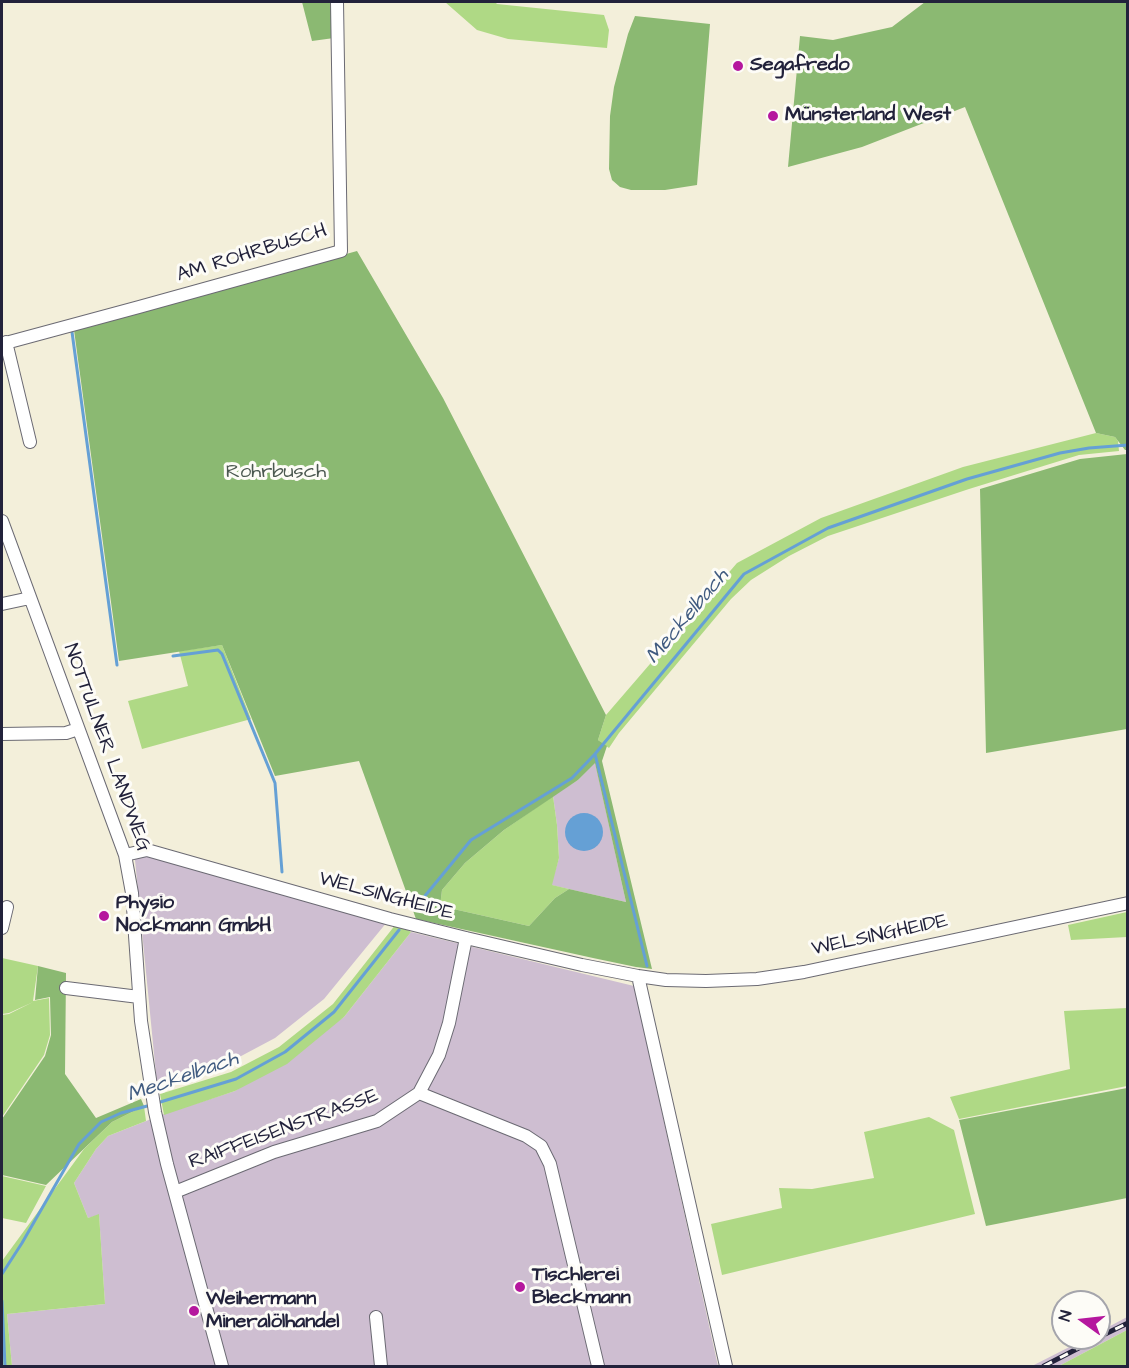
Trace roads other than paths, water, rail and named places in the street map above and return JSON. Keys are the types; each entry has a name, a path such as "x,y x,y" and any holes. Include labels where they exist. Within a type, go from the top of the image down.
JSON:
{"street":[{"name":"AM ROHRBUSCH","path":"30,442 4,343 341,251 337,2"},
{"name":"NOTTULNER LANDWEG","path":"2,521 125,855 132,893 141,1021 155,1112 222,1366"},
{"path":"2,604 30,598"},
{"path":"2,735 59,733 78,729"},
{"name":"WELSINGHEIDE","path":"125,855 147,850 390,919 466,938 638,976 666,980 757,979 826,967 1128,903"},
{"path":"2,928 7,907"},
{"name":"RAIFFEISENSTRASSE","path":"175,1191 274,1152 377,1120 419,1093 439,1055 449,1023 466,938"},
{"path":"638,976 726,1366"},
{"path":"66,988 140,997"},
{"path":"419,1093 526,1136 542,1146 550,1164 598,1366"},
{"path":"376,1317 381,1366"}],"water":[{"path":"584,813 598,818 603,832 598,846 584,851 570,846 565,832 570,818"}],"waterway":[{"path":"72,332 117,665"},
{"name":"Meckelbach","path":"415,908 471,840 572,778 595,754 744,574 828,528 967,479 1060,453 1128,445"},
{"path":"173,656 218,650 222,654 275,783 282,872"},
{"path":"595,754 647,966"},
{"name":"Meckelbach","path":"157,1103 236,1079 285,1052 334,1012 399,930"},
{"name":"Meckelbach","path":"2,1274 79,1144 101,1122 121,1113 151,1105"},
{"path":"2,1301 5,1366"}],"railway":[{"path":"1111,1331 1128,1323"},
{"path":"1044,1366 1075,1350"}],"place":[{"name":"Segafredo","path":"738,66"},
{"name":"Münsterland West","path":"773,116"},
{"name":"Physio Nockmann GmbH","path":"104,916"},
{"name":"Tischlerei Bleckmann","path":"520,1287"},
{"name":"Weihermann Mineralölhandel","path":"194,1311"}],"park label":[{"name":"Rohrbusch","path":"276,473"}]}
